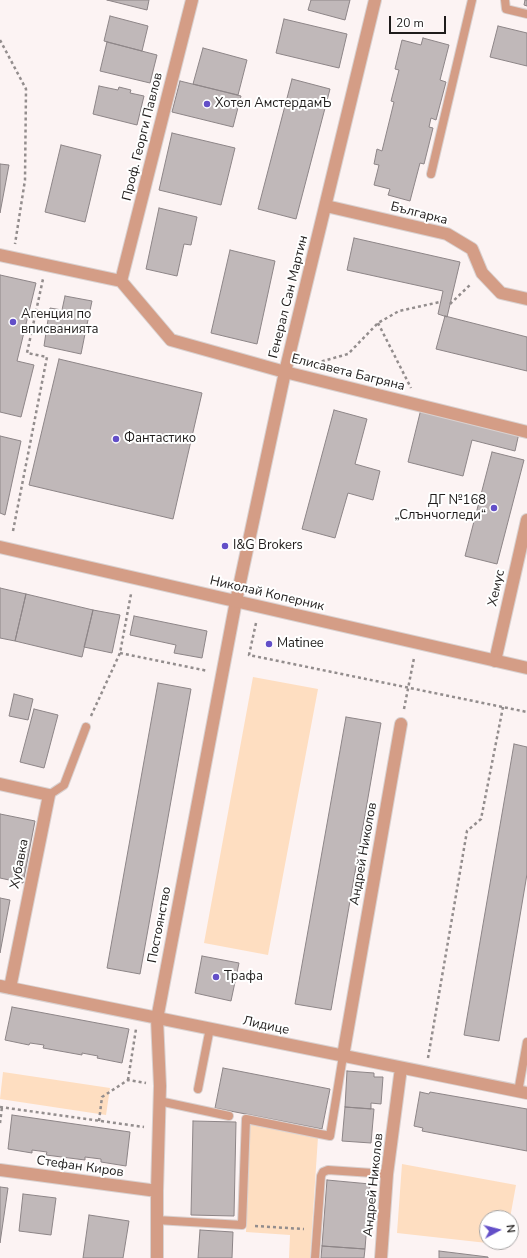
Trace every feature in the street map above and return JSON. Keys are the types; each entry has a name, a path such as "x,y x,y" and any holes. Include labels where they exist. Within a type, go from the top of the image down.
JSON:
{"street":[{"name":"Проф. Георги Павлов","path":"121,281 192,0"},
{"name":"Генерал Сан Мартин","path":"236,601 285,372 375,0"},
{"name":"Българка","path":"326,206 447,234 472,249 482,273 501,293 527,299"},
{"path":"0,255 121,281"},
{"name":"Елисавета Багряна","path":"121,281 171,340 285,372 527,432"},
{"name":"Хемус","path":"495,661 527,520"},
{"name":"Николай Коперник","path":"0,548 527,668"},
{"name":"Постоянство","path":"157,1258 156,1220 160,1101 157,1019 236,601"},
{"name":"Андрей Николов","path":"343,1056 402,724"},
{"path":"0,784 49,796"},
{"name":"Хубавка","path":"5,987 49,796"},
{"name":"Лидице","path":"5,987 523,1092"},
{"name":"Андрей Николов","path":"381,1258 387,1174 401,1068"},
{"name":"Стефан Киров","path":"0,1170 157,1191"}],"lane":[{"path":"431,174 472,0"},
{"path":"505,0 506,9 527,14"},
{"path":"49,796 64,785 86,727"},
{"path":"198,1089 210,1028"},
{"path":"523,1092 527,1042"},
{"path":"156,1220 242,1225 246,1119 330,1136 343,1056"},
{"path":"160,1101 229,1116"},
{"path":"315,1258 321,1176 323,1172 328,1170 387,1174"}],"path":[{"path":"0,40 26,89 25,180 13,258"},
{"path":"13,531 47,357 27,353 46,265"},
{"path":"450,304 482,273"},
{"path":"313,364 348,354 378,323 399,311 440,302"},
{"path":"378,323 421,406"},
{"path":"86,727 120,653 131,594"},
{"path":"256,623 249,655 527,712"},
{"path":"120,653 222,673"},
{"path":"402,724 414,658"},
{"path":"425,1073 466,831 481,819 503,707"},
{"path":"99,1121 102,1097 128,1080 139,1015"},
{"path":"0,1123 1,1107 158,1129"},
{"path":"242,1225 291,1228"}],"shaded area":[{"path":"253,677 318,689 268,955 204,943"},
{"path":"3,1072 110,1088 106,1115 0,1099"},
{"path":"250,1123 318,1137 310,1258 289,1258 290,1235 246,1232"},
{"path":"402,1164 516,1185 511,1210 479,1210 479,1242 397,1233"}],"building":[{"path":"107,0 149,0 147,10"},
{"path":"311,0 350,0 345,20 308,10"},
{"path":"525,0 527,0 527,6 524,5"},
{"path":"110,16 148,26 142,51 104,41"},
{"path":"284,19 347,34 339,68 276,53"},
{"path":"498,26 527,33 527,66 490,57"},
{"path":"423,38 449,45 440,80 446,82 436,120 431,118 429,127 433,128 424,164 420,163 410,201 388,195 390,189 374,185 379,165 374,164 377,149 382,151 394,102 391,101 399,70 395,69 402,40 421,45"},
{"path":"107,42 157,55 150,83 100,71"},
{"path":"203,48 247,60 238,95 193,84"},
{"path":"292,79 330,89 296,219 258,209"},
{"name":"Хотел АмстердамЪ","path":"180,81 241,96 233,127 172,112"},
{"path":"99,86 118,90 119,87 131,90 130,93 144,96 137,125 93,114"},
{"path":"172,133 235,148 221,205 159,190"},
{"path":"61,145 101,155 85,222 45,212"},
{"path":"0,164 9,165 0,213"},
{"path":"159,208 197,217 191,245 184,244 177,276 146,269"},
{"path":"354,238 460,262 447,317 438,314 443,291 347,270"},
{"path":"230,250 275,261 257,344 211,333"},
{"name":"Агенция по вписванията","path":"0,275 36,283 17,361 34,365 21,417 0,412"},
{"path":"65,296 92,301 85,334 47,326 50,308 62,310"},
{"path":"445,316 527,337 527,371 436,349"},
{"path":"47,326 85,334 81,354 44,346"},
{"name":"Фантастико","path":"59,359 202,393 173,519 29,485"},
{"path":"421,409 519,433 515,451 472,440 463,476 408,462"},
{"path":"334,410 367,419 355,464 380,471 373,500 348,493 335,538 302,529"},
{"path":"0,436 21,441 5,515 0,513"},
{"path":"492,452 524,460 497,564 465,556"},
{"path":"0,588 26,594 15,641 0,638"},
{"path":"26,594 93,610 82,657 15,641"},
{"path":"93,610 120,615 112,653 84,647"},
{"path":"134,616 207,631 202,658 174,653 176,645 130,635"},
{"path":"158,683 191,689 140,974 107,968"},
{"path":"14,694 33,699 28,720 9,716"},
{"path":"34,709 58,715 44,768 20,762"},
{"path":"346,717 381,723 331,1010 295,1004"},
{"path":"514,744 527,747 527,874 499,1041 464,1035"},
{"path":"0,814 35,821 23,883 0,878"},
{"path":"0,898 10,900 0,953"},
{"path":"202,956 239,963 231,1001 195,993"},
{"path":"12,1007 129,1029 122,1063 97,1058 98,1056 82,1053 82,1055 43,1048 44,1045 30,1043 29,1045 5,1040"},
{"path":"223,1068 330,1089 322,1129 215,1108"},
{"path":"347,1071 374,1073 374,1077 383,1077 381,1104 371,1103 371,1109 345,1107"},
{"path":"420,1092 429,1094 430,1092 527,1109 527,1151 422,1131 423,1128 414,1126"},
{"path":"345,1107 374,1109 371,1143 342,1141"},
{"path":"12,1115 130,1132 126,1166 101,1162 101,1159 85,1157 85,1160 46,1155 47,1152 32,1150 32,1153 8,1149"},
{"path":"193,1121 236,1122 234,1216 191,1215"},
{"path":"327,1180 370,1184 365,1249 322,1246"},
{"path":"0,1187 8,1188 0,1243"},
{"path":"23,1194 56,1198 51,1235 19,1231"},
{"path":"89,1215 129,1221 123,1258 83,1258"},
{"path":"200,1230 233,1232 232,1258 198,1258"},
{"path":"322,1246 365,1249 364,1258 321,1258"},
{"path":"439,1251 488,1257 488,1258 439,1258"}],"place":[{"name":"Хотел АмстердамЪ","path":"207,104"},
{"name":"Агенция по вписванията","path":"13,322"},
{"name":"Фантастико","path":"116,439"},
{"name":"ДГ №168 „Слънчогледи“","path":"494,508"},
{"name":"I&G Brokers","path":"225,546"},
{"name":"Matinee","path":"269,644"},
{"name":"Трафа","path":"216,977"}]}
